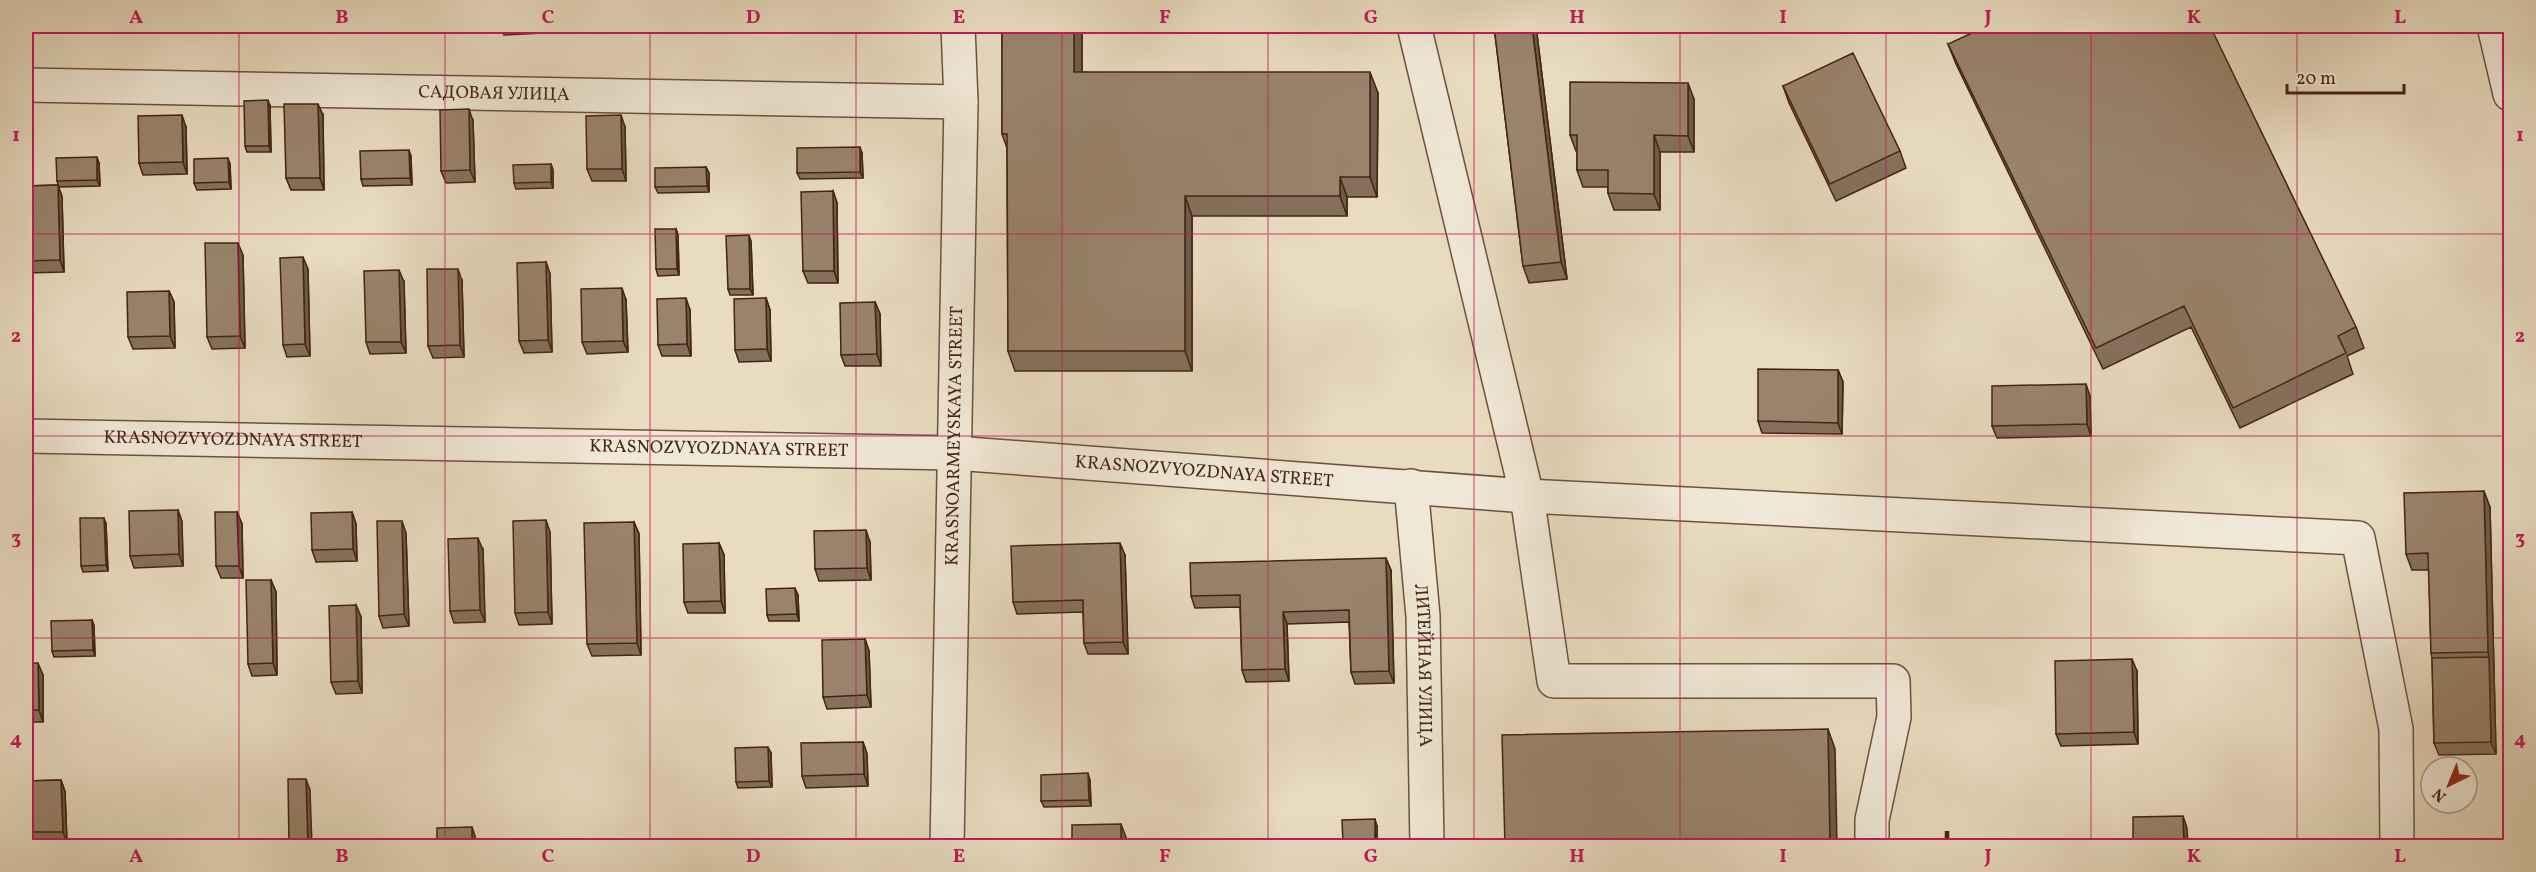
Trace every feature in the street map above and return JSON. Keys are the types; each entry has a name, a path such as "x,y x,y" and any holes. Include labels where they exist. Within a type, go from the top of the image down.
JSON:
{"street":[{"name":"KRASNOARMEYSKAYA STREET","path":"947,846 961,102 958,26"},
{"path":"1414,26 1527,496 1554,681 1893,681 1894,717 1872,820 1872,846"},
{"path":"2494,26 2511,94"},
{"name":"САДОВАЯ УЛИЦА","path":"26,85 961,102"},
{"name":"KRASNOZVYOZDNAYA STREET","path":"26,436 954,453 1527,496 2358,538 2396,729 2397,846"},
{"name":"ЛИТЕЙНАЯ УЛИЦА","path":"1411,486 1423,616 1427,846"}],"building":[{"path":"1002,26 1074,26 1074,72 1370,72 1370,177 1340,177 1340,196 1185,196 1185,351 1008,351 1007,134 1002,134"},
{"path":"1494,26 1532,26 1561,262 1523,266"},
{"path":"1987,26 2210,26 2356,327 2338,336 2346,353 2233,408 2184,306 2096,348 1948,44"},
{"path":"1853,53 1900,151 1830,184 1783,86"},
{"path":"1570,82 1688,83 1688,136 1654,135 1654,194 1608,193 1608,170 1577,170 1577,135 1570,135"},
{"path":"268,100 269,146 245,146 244,101"},
{"path":"284,104 318,104 320,178 286,178"},
{"path":"469,109 470,170 441,171 440,110"},
{"path":"182,115 183,162 139,163 138,116"},
{"path":"621,115 622,169 587,169 586,116"},
{"path":"860,147 860,172 797,173 797,148"},
{"path":"409,150 410,178 361,179 360,151"},
{"path":"97,157 97,180 57,181 56,158"},
{"path":"228,158 229,182 194,183 194,159"},
{"path":"551,164 551,182 514,183 513,165"},
{"path":"706,167 707,186 655,187 655,168"},
{"path":"58,185 60,260 26,261 26,186"},
{"path":"833,191 834,271 803,271 801,192"},
{"path":"655,229 676,229 677,269 656,269"},
{"path":"749,235 750,289 728,289 726,236"},
{"path":"205,243 238,243 240,336 207,337"},
{"path":"303,257 305,344 283,345 280,258"},
{"path":"546,262 548,340 519,341 517,263"},
{"path":"427,269 458,269 460,345 428,346"},
{"path":"399,270 401,342 366,342 364,271"},
{"path":"622,288 623,341 582,342 581,289"},
{"path":"169,291 170,336 128,337 127,292"},
{"path":"686,298 687,344 658,345 657,299"},
{"path":"766,298 767,349 735,350 734,299"},
{"path":"875,302 877,354 841,355 840,303"},
{"path":"1758,369 1838,370 1838,423 1758,421"},
{"path":"2086,384 2087,424 1992,426 1992,386"},
{"path":"2484,491 2488,652 2431,653 2428,553 2406,554 2404,493"},
{"path":"178,510 179,554 130,556 129,511"},
{"path":"215,512 237,512 239,566 216,566"},
{"path":"352,512 353,549 312,550 311,513"},
{"path":"80,518 104,518 106,565 81,566"},
{"path":"546,520 548,612 515,613 513,521"},
{"path":"377,521 402,521 404,614 379,616"},
{"path":"634,522 637,643 587,644 584,523"},
{"path":"866,530 867,568 815,569 814,531"},
{"path":"478,538 480,610 450,611 448,539"},
{"path":"719,543 721,601 684,602 683,544"},
{"path":"1120,543 1123,642 1084,643 1083,600 1013,602 1011,546"},
{"path":"1386,558 1389,671 1351,672 1349,610 1283,612 1285,669 1242,670 1240,595 1191,596 1190,563"},
{"path":"246,580 271,580 273,663 248,664"},
{"path":"795,588 797,614 767,615 766,589"},
{"path":"356,605 358,681 331,682 329,606"},
{"path":"92,620 93,650 52,651 51,621"},
{"path":"865,639 867,695 823,697 822,640"},
{"path":"2489,657 2491,742 2434,743 2432,658"},
{"path":"2132,659 2134,732 2056,734 2055,661"},
{"path":"26,663 38,663 39,710 26,710"},
{"path":"1828,729 1830,846 1505,846 1502,735"},
{"path":"863,742 864,774 802,776 801,743"},
{"path":"768,747 769,781 736,782 735,748"},
{"path":"1088,773 1089,800 1041,801 1041,775"},
{"path":"288,779 306,779 308,846 289,846"},
{"path":"61,780 63,832 26,832 26,781"},
{"path":"2183,816 2184,846 2133,846 2133,817"},
{"path":"1375,819 1375,842 1343,843 1342,820"},
{"path":"1121,824 1121,846 1072,846 1072,825"},
{"path":"472,827 472,846 437,846 437,828"},
{"path":"1297,839 1298,846 1251,846 1251,840"},
{"path":"2494,845 2494,846 2425,846"}],"railway":[{"path":"1947,831 1947,846"}]}
